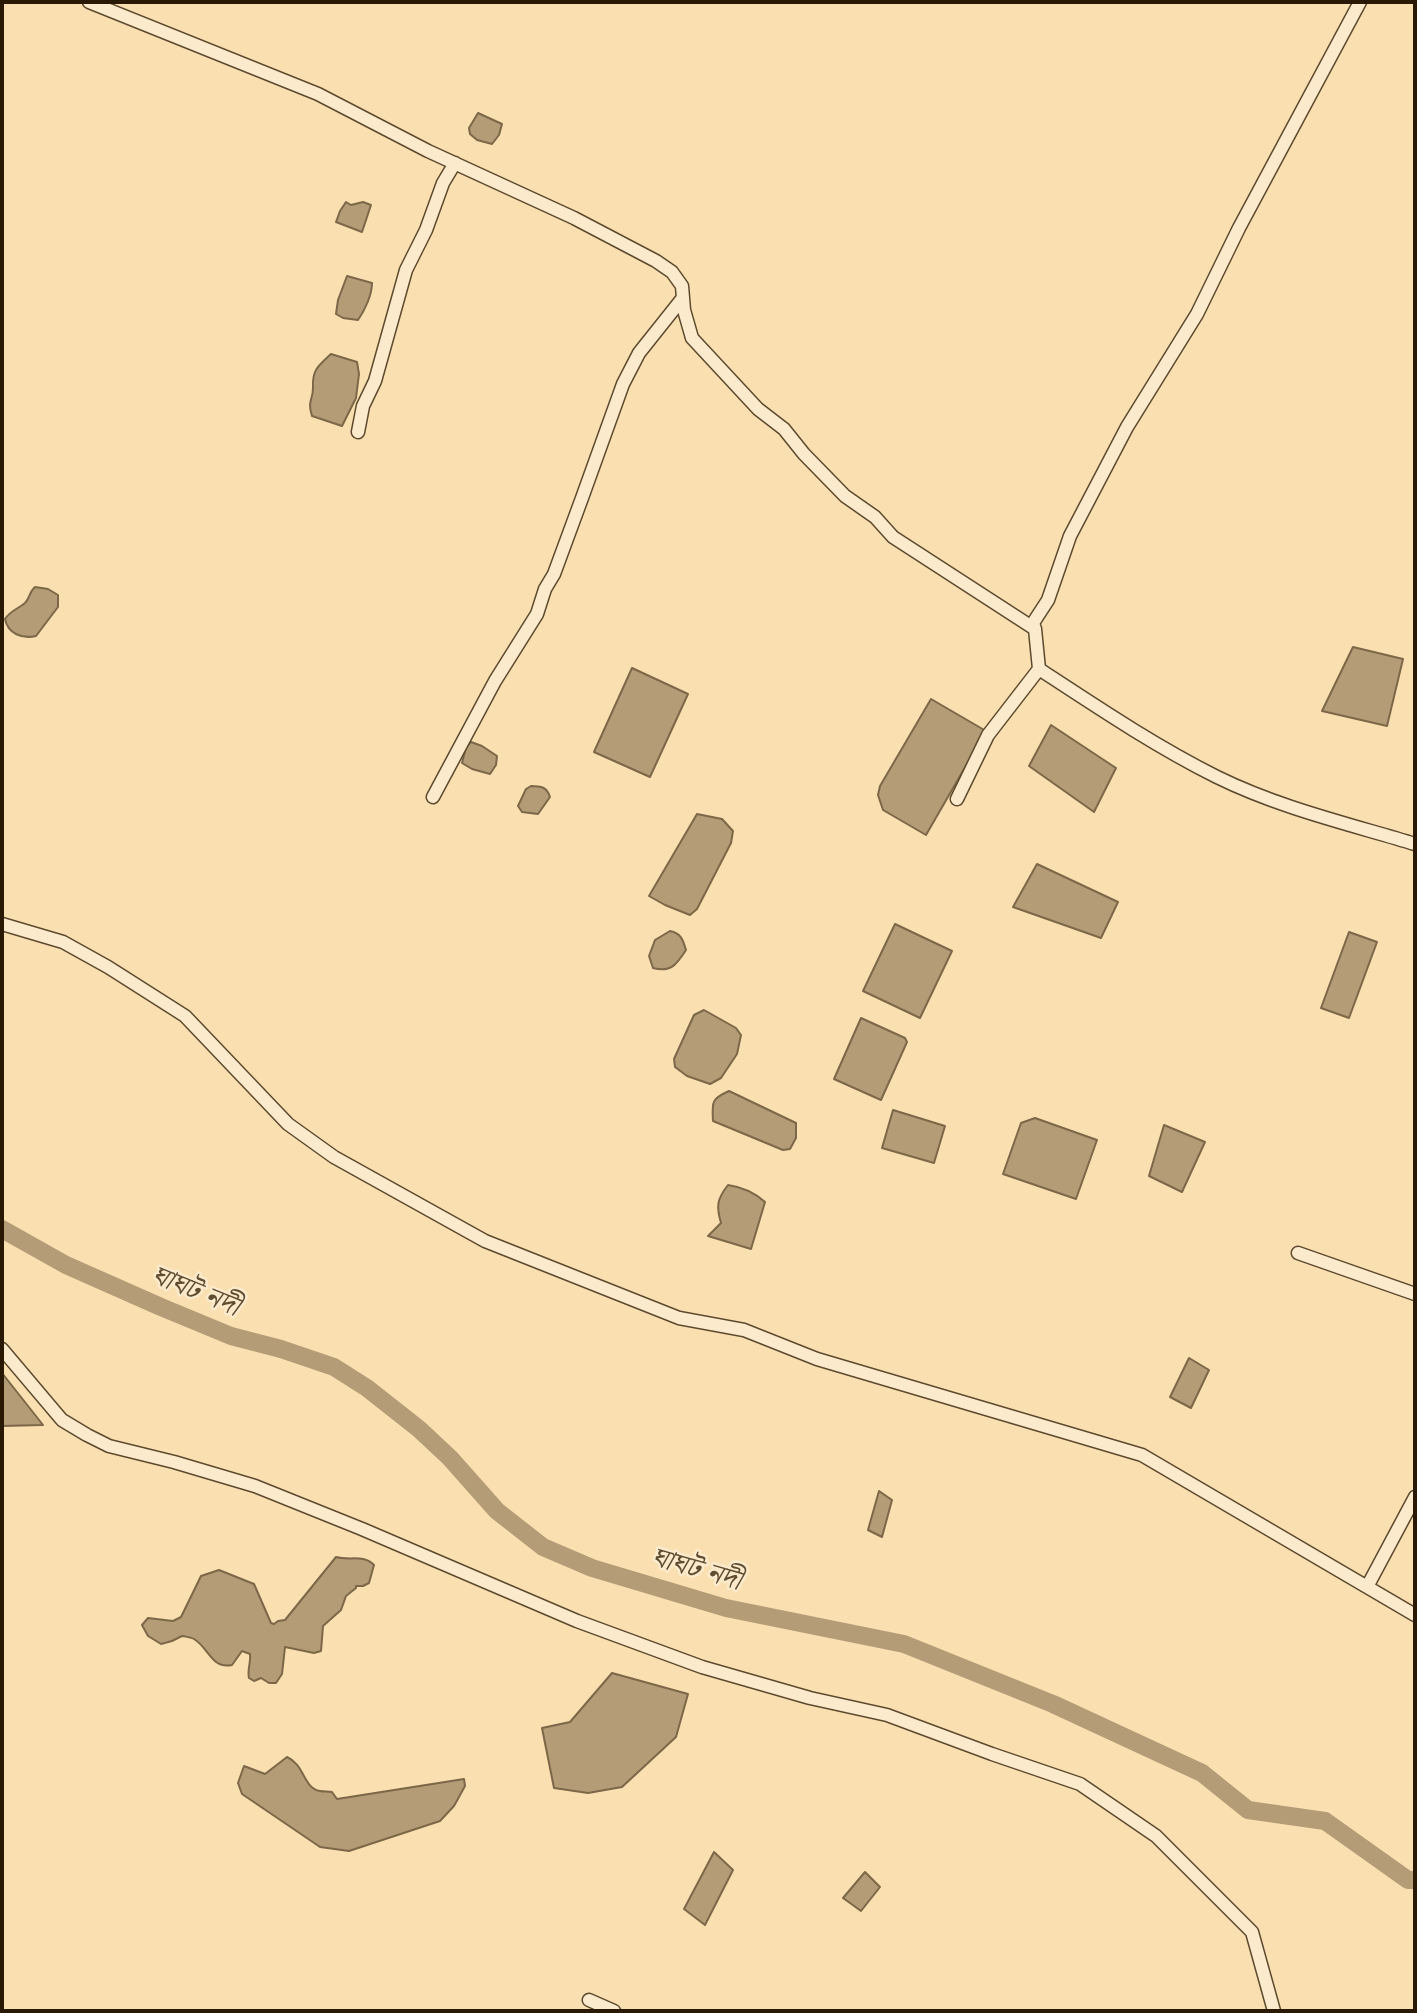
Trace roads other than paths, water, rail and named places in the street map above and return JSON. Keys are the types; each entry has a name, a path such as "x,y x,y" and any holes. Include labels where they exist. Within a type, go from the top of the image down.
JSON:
{"street":[{"path":"89,2 318,94 455,163 574,218 656,261 672,272 682,286 682,299 692,338 758,409 784,429 845,496 875,517 893,537 1035,629"},
{"path":"957,799 988,735 1039,669 1033,623 1048,600 1070,537 1127,427 1197,314 1239,228 1360,2"},
{"path":"358,432 363,406 374,381 406,270 426,230 443,183 455,163"},
{"path":"433,797 495,681 537,614 623,384 639,353 682,299"},
{"path":"1039,669 1156,745 1219,778 1276,802 1415,844"},
{"path":"2,924 63,942 185,1016 288,1124 334,1157 485,1241 679,1318 744,1329 817,1359 1142,1455 1415,1615"},
{"path":"1298,1253 1415,1294"},
{"path":"2,1349 62,1420 109,1446 255,1486 576,1621 702,1667 810,1698 887,1714 1080,1784 1156,1836 1252,1932 1274,2011"},
{"path":"1367,1587 1415,1497"},
{"path":"589,2000 614,2011"}],"waterway":[{"name":"ঘাঘট নদী","path":"2,1229 66,1265 161,1307 231,1336 334,1367 367,1388 419,1429 450,1458 497,1511 543,1547 592,1568 726,1608 904,1644 1053,1704 1202,1773 1248,1810 1325,1821 1408,1880 1415,1880"}]}
